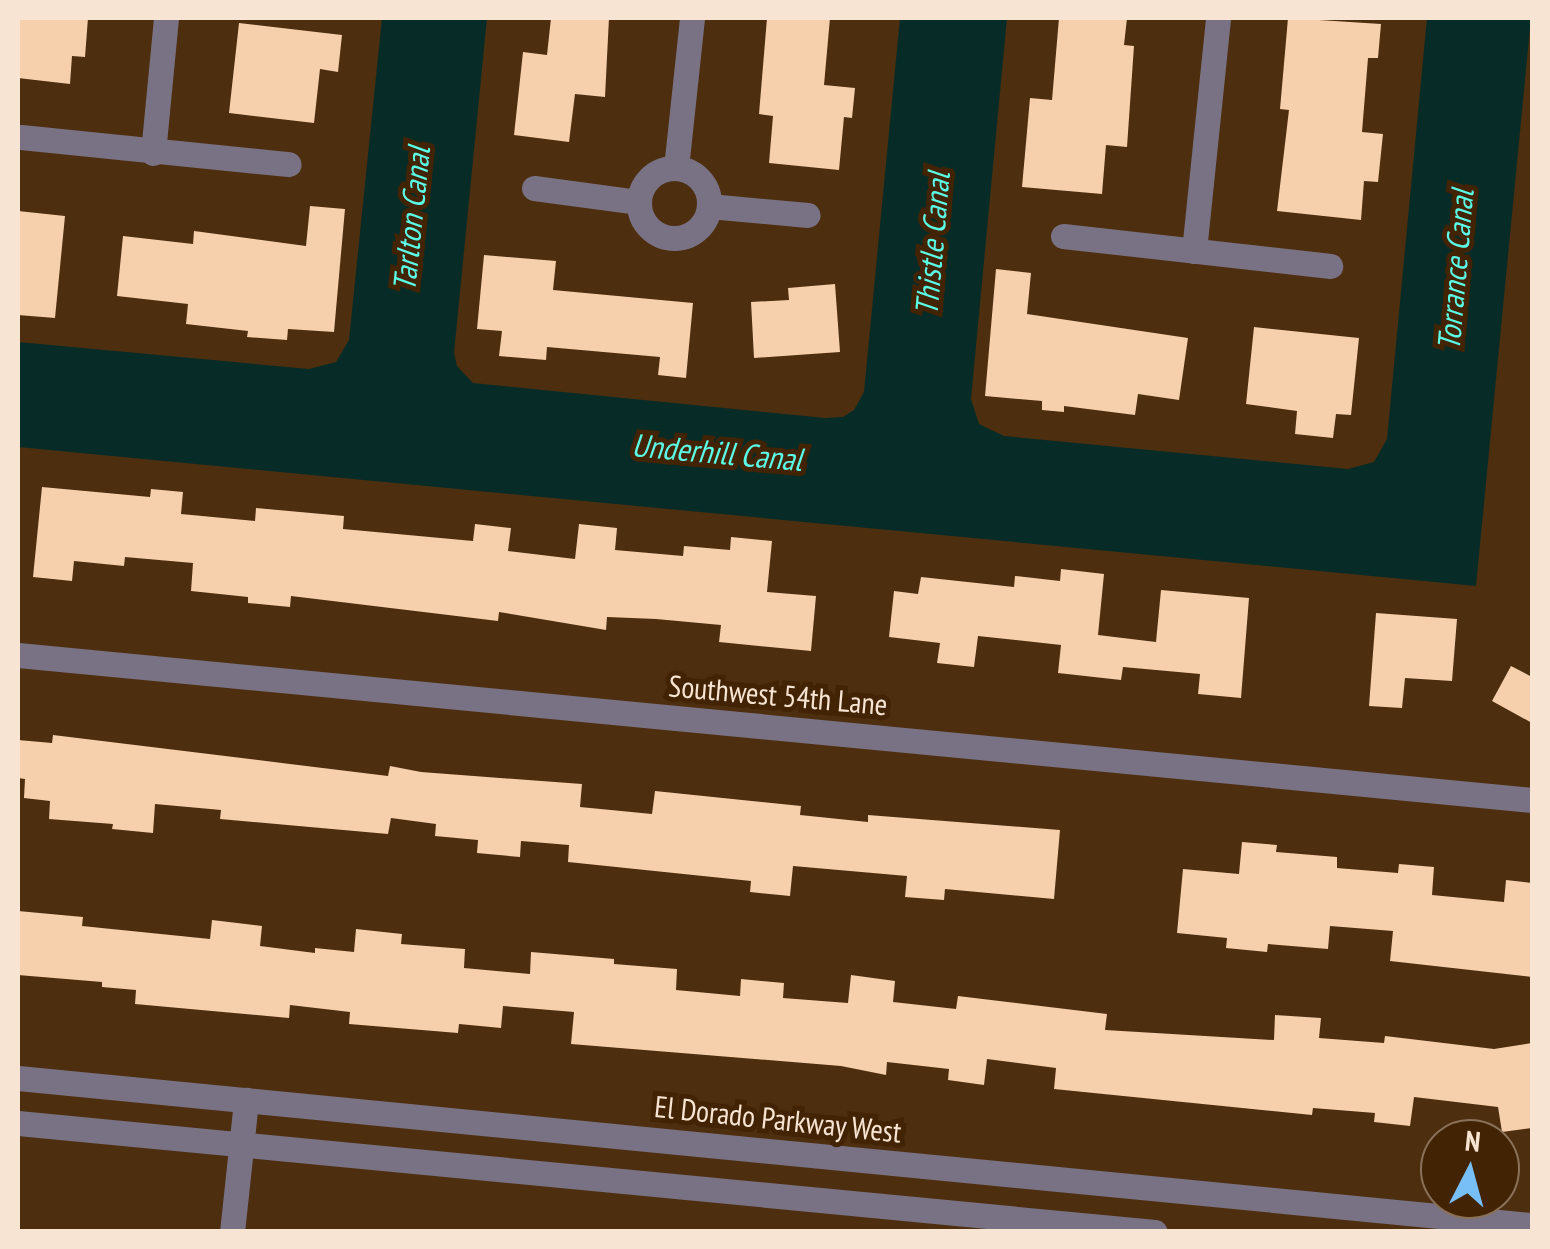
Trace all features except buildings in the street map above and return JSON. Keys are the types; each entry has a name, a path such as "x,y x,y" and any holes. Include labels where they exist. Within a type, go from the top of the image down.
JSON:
{"street":[{"path":"153,153 166,18"},
{"path":"676,168 692,18"},
{"path":"1194,251 1218,18"},
{"path":"21,137 288,164"},
{"path":"676,168 697,176 709,206 700,227 678,238 656,232 647,224 639,202 647,181 676,168"},
{"path":"534,188 639,202"},
{"path":"709,206 808,216"},
{"path":"1063,236 1330,266"},
{"name":"Southwest 54th Lane","path":"18,655 1532,800"},
{"name":"El Dorado Parkway West","path":"18,1078 1532,1225"},
{"path":"232,1232 246,1100"},
{"path":"18,1123 1154,1232"}],"water":[{"path":"382,18 487,18 454,353 457,366 473,383 825,418 843,417 854,410 864,392 900,18 1007,18 971,399 979,424 1004,436 1348,469 1374,462 1387,439 1427,18 1531,18 1476,586 18,447 18,342 309,369 336,362 349,340"}],"water label":[{"name":"Tarlton Canal","path":"411,219"},
{"name":"Thistle Canal","path":"932,244"},
{"name":"Torrance Canal","path":"1455,270"},
{"name":"Underhill Canal","path":"717,452"}]}
